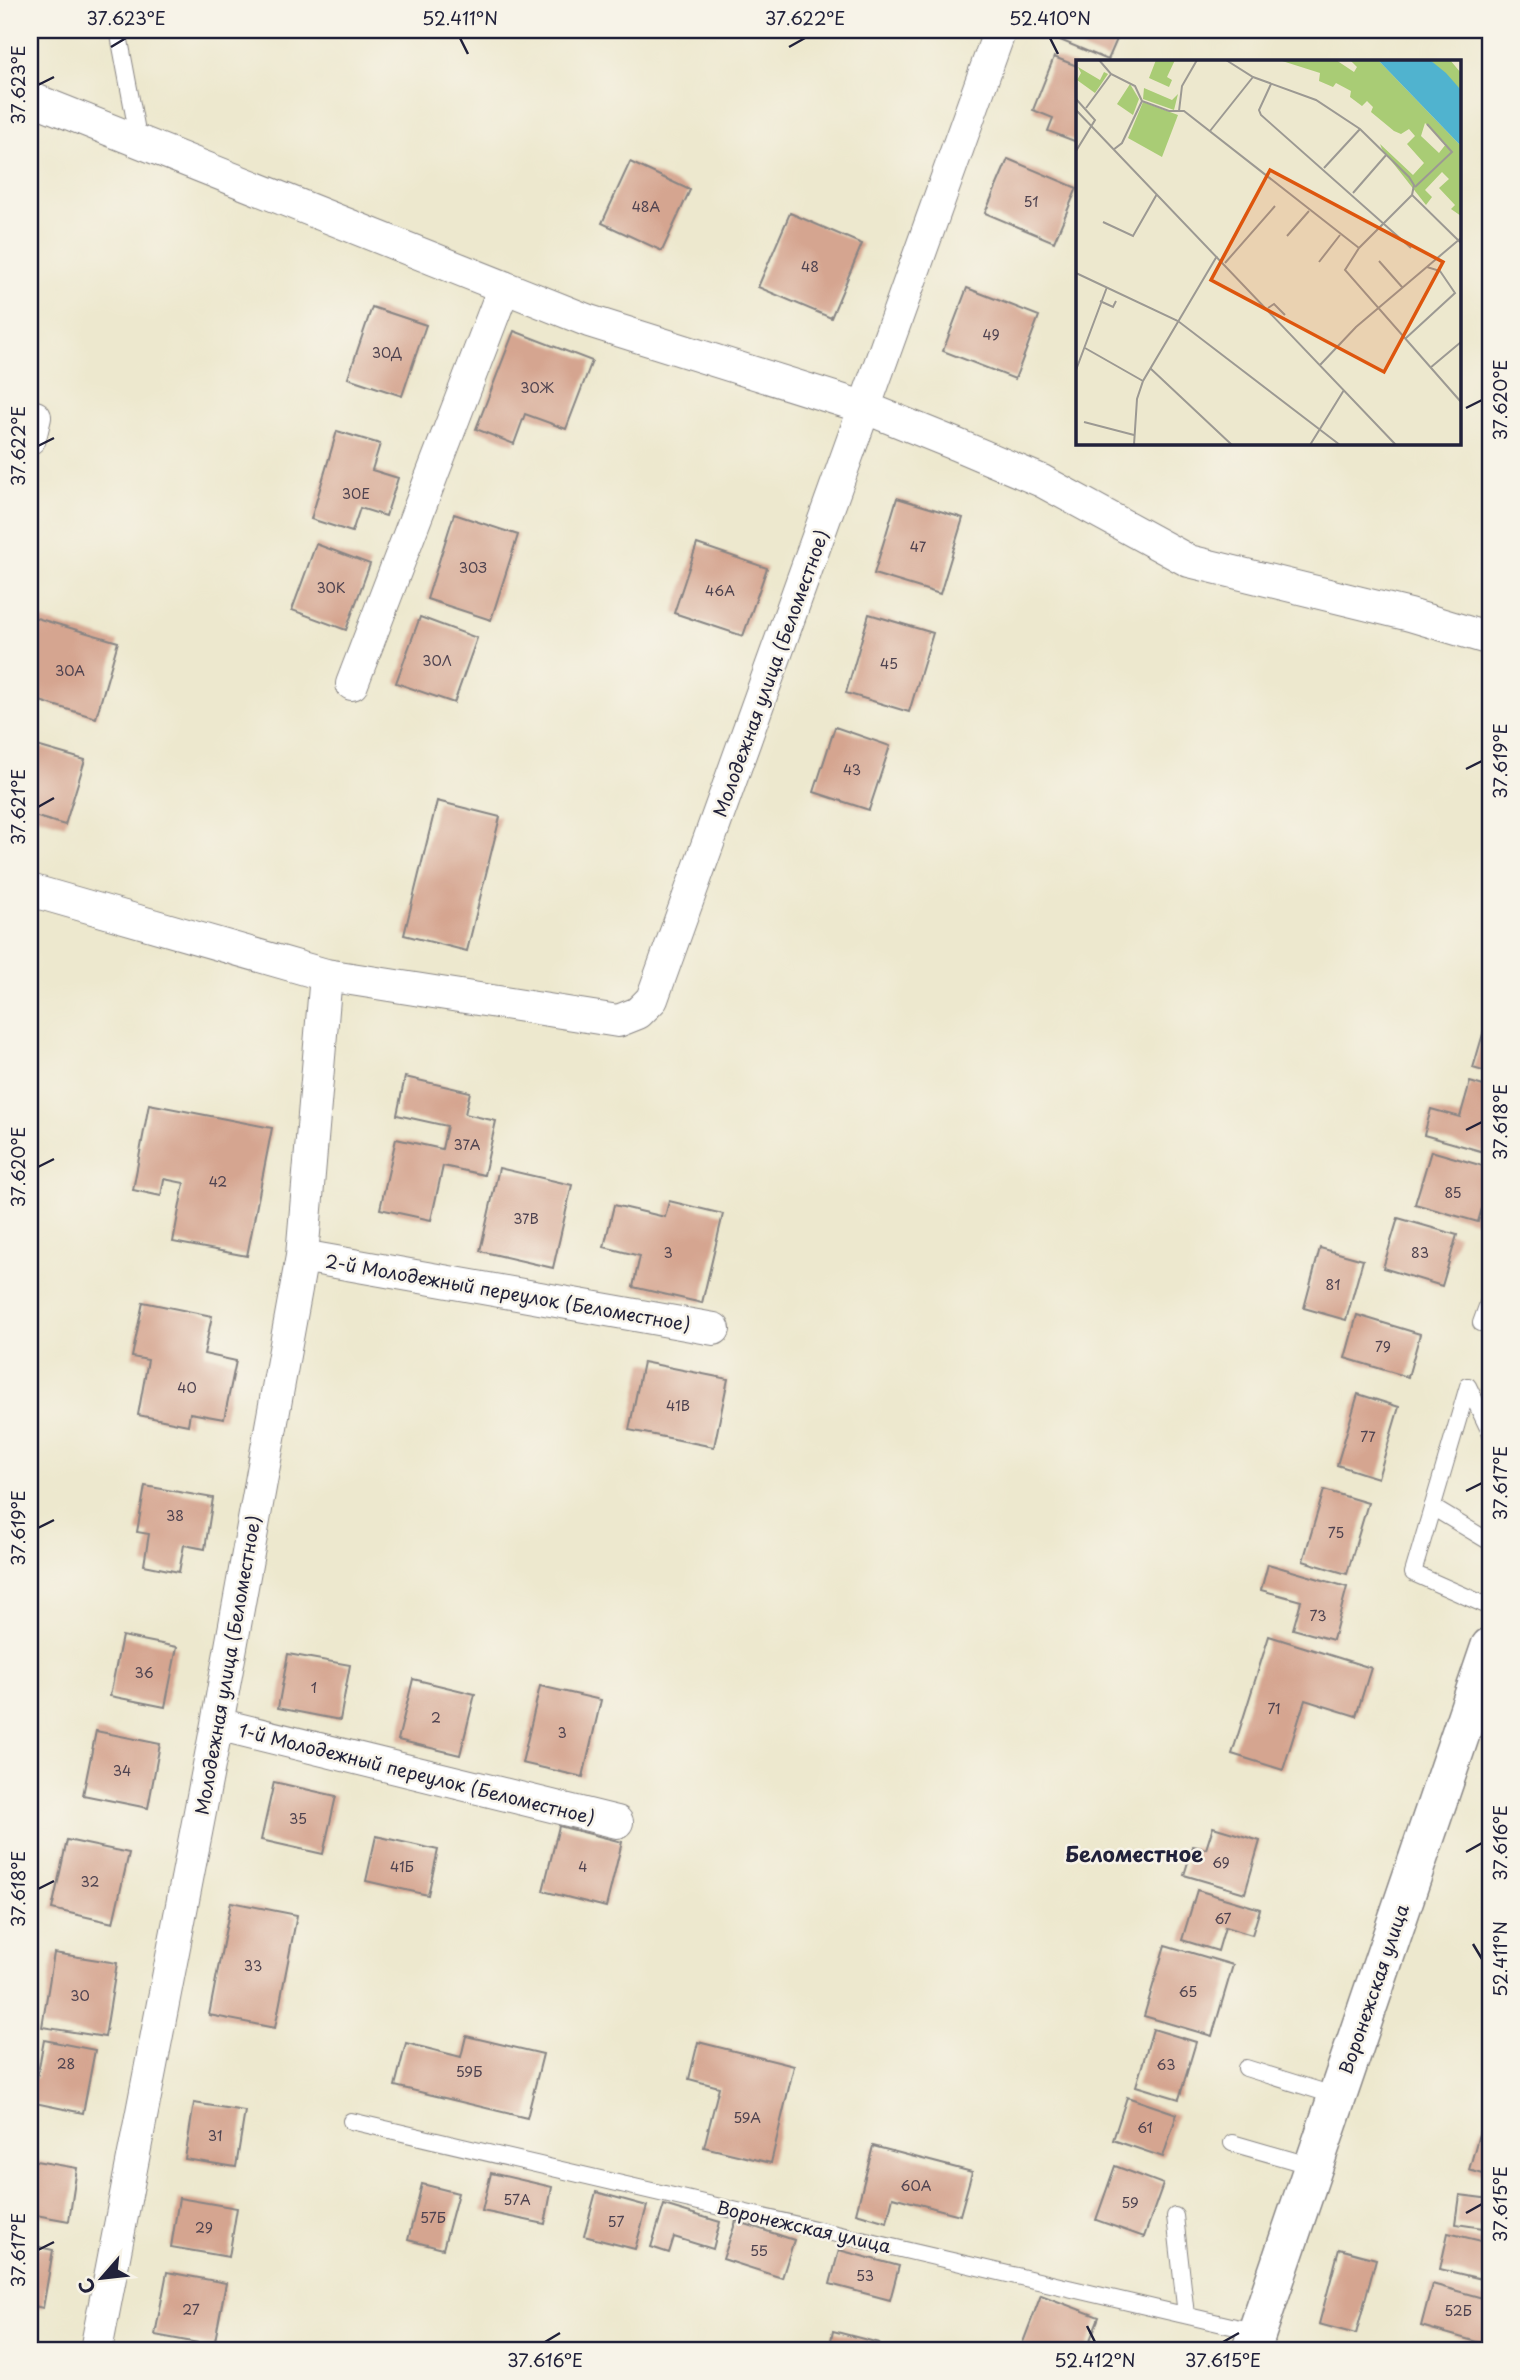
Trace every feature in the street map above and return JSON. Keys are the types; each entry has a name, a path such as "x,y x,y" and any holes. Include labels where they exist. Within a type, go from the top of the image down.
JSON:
{"street":[{"name":"Молодежная улица (Беломестное)","path":"30,890 326,975 618,1021 646,1007 652,999 1000,30"},
{"path":"30,98 589,321 866,408 1042,481 1189,561 1410,615 1490,639"},
{"path":"352,684 504,287"},
{"name":"Молодежная улица (Беломестное)","path":"96,2350 218,1724 302,1256 326,975"},
{"name":"2-й Молодежный переулок (Беломестное)","path":"302,1256 714,1329"},
{"name":"Воронежская улица","path":"1254,2341 1490,1647"},
{"name":"1-й Молодежный переулок (Беломестное)","path":"218,1724 617,1822"}],"lane":[{"path":"118,30 139,142"},
{"path":"1481,1323 1490,1298"},
{"path":"1490,1432 1468,1386 1413,1573 1490,1607"},
{"path":"1432,1507 1490,1542"},
{"path":"1246,2068 1336,2096"},
{"name":"Воронежская улица","path":"351,2121 1186,2315 1254,2341"},
{"path":"1232,2143 1312,2166"},
{"path":"1175,2216 1186,2315"}],"building":[{"path":"1065,30 1121,30 1108,60 1060,40"},
{"path":"1054,57 1076,66 1076,142 1048,131 1053,118 1033,110"},
{"path":"1008,159 1076,188 1054,242 985,213"},
{"path":"630,162 690,190 662,251 602,223"},
{"path":"790,213 862,244 831,318 758,287"},
{"path":"967,288 1039,316 1015,379 943,351"},
{"path":"372,307 426,325 402,396 348,378"},
{"path":"514,331 592,361 566,429 525,414 514,444 476,429"},
{"path":"337,431 380,444 372,470 398,478 386,516 360,508 352,532 311,519"},
{"path":"897,498 963,518 940,594 874,574"},
{"path":"454,514 518,535 491,620 427,599"},
{"path":"316,544 370,564 346,630 292,610"},
{"path":"697,544 767,568 743,636 674,613"},
{"path":"869,614 933,633 909,712 846,693"},
{"path":"33,617 118,642 96,718 30,698 30,628"},
{"path":"420,617 477,638 454,703 396,683"},
{"path":"835,727 890,746 869,810 814,792"},
{"path":"30,744 85,760 65,825 30,815"},
{"path":"437,801 500,817 467,951 404,935"},
{"path":"1490,1010 1490,1073 1473,1068"},
{"path":"405,1077 470,1092 465,1114 496,1121 484,1175 443,1166 431,1220 380,1209 396,1139 442,1149 447,1126 397,1115"},
{"path":"1470,1082 1490,1088 1490,1129 1484,1152 1424,1135 1431,1109 1460,1117"},
{"path":"149,1104 272,1128 247,1256 173,1242 184,1183 164,1179 161,1196 133,1190"},
{"path":"1431,1151 1490,1168 1490,1180 1478,1222 1415,1204"},
{"path":"499,1168 572,1185 553,1268 480,1251"},
{"path":"669,1201 723,1214 702,1303 633,1287 640,1256 604,1247 614,1205 665,1217"},
{"path":"1398,1218 1457,1235 1442,1286 1383,1268"},
{"path":"1320,1248 1363,1260 1346,1320 1304,1308"},
{"path":"143,1302 212,1316 204,1354 236,1361 224,1419 190,1413 188,1425 138,1415 148,1360 132,1357"},
{"path":"1357,1315 1420,1334 1408,1377 1345,1358"},
{"path":"643,1362 728,1379 714,1447 629,1430"},
{"path":"1358,1394 1399,1407 1378,1478 1337,1465"},
{"path":"145,1486 213,1498 205,1549 184,1545 179,1572 144,1565 149,1534 137,1532"},
{"path":"1324,1490 1368,1503 1347,1574 1303,1561"},
{"path":"1268,1564 1347,1587 1333,1640 1293,1629 1301,1601 1261,1590"},
{"path":"122,1636 177,1647 165,1707 110,1696"},
{"path":"1269,1636 1371,1668 1356,1716 1305,1700 1283,1770 1232,1754"},
{"path":"288,1654 350,1665 340,1720 278,1708"},
{"path":"413,1679 475,1694 460,1755 398,1740"},
{"path":"540,1686 601,1700 583,1777 522,1763"},
{"path":"96,1731 160,1744 148,1808 83,1795"},
{"path":"274,1782 336,1796 323,1854 261,1840"},
{"path":"559,1826 622,1842 606,1907 543,1891"},
{"path":"1213,1827 1260,1841 1245,1893 1184,1875 1193,1846 1206,1849"},
{"path":"376,1836 438,1850 428,1895 366,1881"},
{"path":"67,1840 129,1853 113,1923 52,1909"},
{"path":"1197,1890 1260,1909 1252,1935 1225,1927 1218,1951 1182,1940"},
{"path":"231,1902 297,1915 275,2028 209,2015"},
{"path":"1165,1945 1233,1965 1212,2036 1144,2016"},
{"path":"54,1953 117,1963 105,2037 42,2027"},
{"path":"1153,2029 1196,2042 1179,2099 1136,2086"},
{"path":"466,2036 543,2054 527,2118 395,2086 406,2043 461,2057"},
{"path":"44,2040 95,2050 83,2113 30,2102 30,2077 37,2078"},
{"path":"698,2042 794,2066 771,2163 704,2147 719,2087 689,2079"},
{"path":"1127,2097 1177,2114 1163,2157 1113,2140"},
{"path":"194,2103 245,2111 236,2167 185,2159"},
{"path":"1481,2127 1490,2130 1490,2176 1469,2170"},
{"path":"873,2146 972,2172 960,2215 893,2197 887,2222 856,2213"},
{"path":"30,2160 77,2168 69,2221 30,2214"},
{"path":"1115,2166 1163,2184 1144,2237 1096,2220"},
{"path":"491,2173 552,2187 545,2224 482,2211"},
{"path":"422,2184 458,2193 443,2249 408,2240"},
{"path":"596,2192 647,2206 635,2249 584,2236"},
{"path":"1460,2195 1490,2199 1490,2229 1456,2224"},
{"path":"179,2198 237,2208 229,2257 171,2247"},
{"path":"664,2205 720,2222 713,2249 674,2237 669,2253 651,2247"},
{"path":"736,2221 794,2240 782,2278 723,2259"},
{"path":"1448,2233 1490,2243 1490,2281 1440,2269"},
{"path":"30,2245 53,2250 43,2308 30,2305"},
{"path":"1339,2249 1376,2259 1356,2334 1319,2324"},
{"path":"839,2250 899,2266 890,2300 830,2284"},
{"path":"167,2272 226,2283 214,2346 155,2335"},
{"path":"1432,2284 1490,2300 1490,2320 1484,2344 1421,2326"},
{"path":"1041,2295 1099,2317 1086,2350 1035,2350 1022,2345"},
{"path":"833,2331 879,2343 878,2350 829,2350"}],"district":[{"name":"Беломестное","path":"1134,1853"}]}
